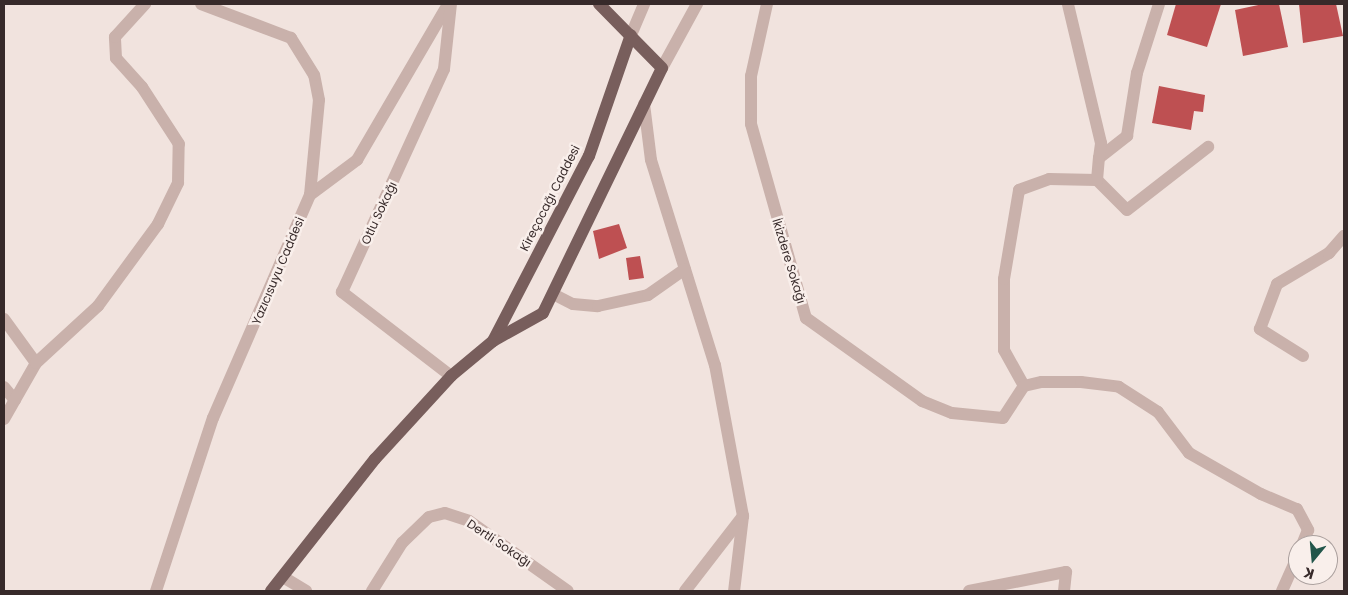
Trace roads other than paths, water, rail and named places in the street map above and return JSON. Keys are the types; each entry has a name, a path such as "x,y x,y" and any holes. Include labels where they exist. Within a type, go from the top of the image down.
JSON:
{"main road":[{"path":"599,4 662,68"},
{"name":"Kireçocağı Caddesi","path":"493,341 589,156 631,35"},
{"name":"Kireçocağı Caddesi","path":"271,591 376,459 451,376 493,341 544,313 662,68"},
{"path":"277,591 282,577"}],"street":[{"path":"4,419 36,363 98,306 158,224 178,183 179,144 142,87 116,58 115,37 145,4"},
{"name":"Yazıcısuyu Caddesi","path":"156,591 213,418 310,195 319,100 314,75 291,38 201,4"},
{"path":"310,195 357,160 449,4"},
{"name":"Otlu Sokağı","path":"449,4 444,69 342,292 451,376"},
{"path":"631,35 644,4"},
{"path":"662,68 697,4"},
{"name":"İkizdere Sokağı","path":"767,4 751,76 751,124 806,318 922,401 952,413 1003,418 1024,386"},
{"path":"1068,4 1101,142 1097,180"},
{"path":"1099,158 1127,136 1137,73 1159,4"},
{"path":"644,104 651,160 715,365 743,516 734,591"},
{"path":"1208,147 1127,210 1097,180 1050,179 1019,190 1004,279 1004,350 1024,386 1042,382 1081,382 1119,387 1158,412 1189,453 1261,494 1297,509 1308,530 1306,535"},
{"path":"1303,356 1260,329 1277,284 1329,254 1344,236"},
{"path":"553,294 573,304 598,306 648,295 685,269"},
{"path":"4,319 36,363"},
{"path":"4,387 15,400"},
{"name":"Dertli Sokağı","path":"372,591 402,543 429,517 445,513 470,521 568,591"},
{"path":"685,591 743,516"},
{"path":"969,591 1066,572 1064,591"},
{"path":"282,577 306,591"},
{"path":"1282,591 1288,578"}]}
